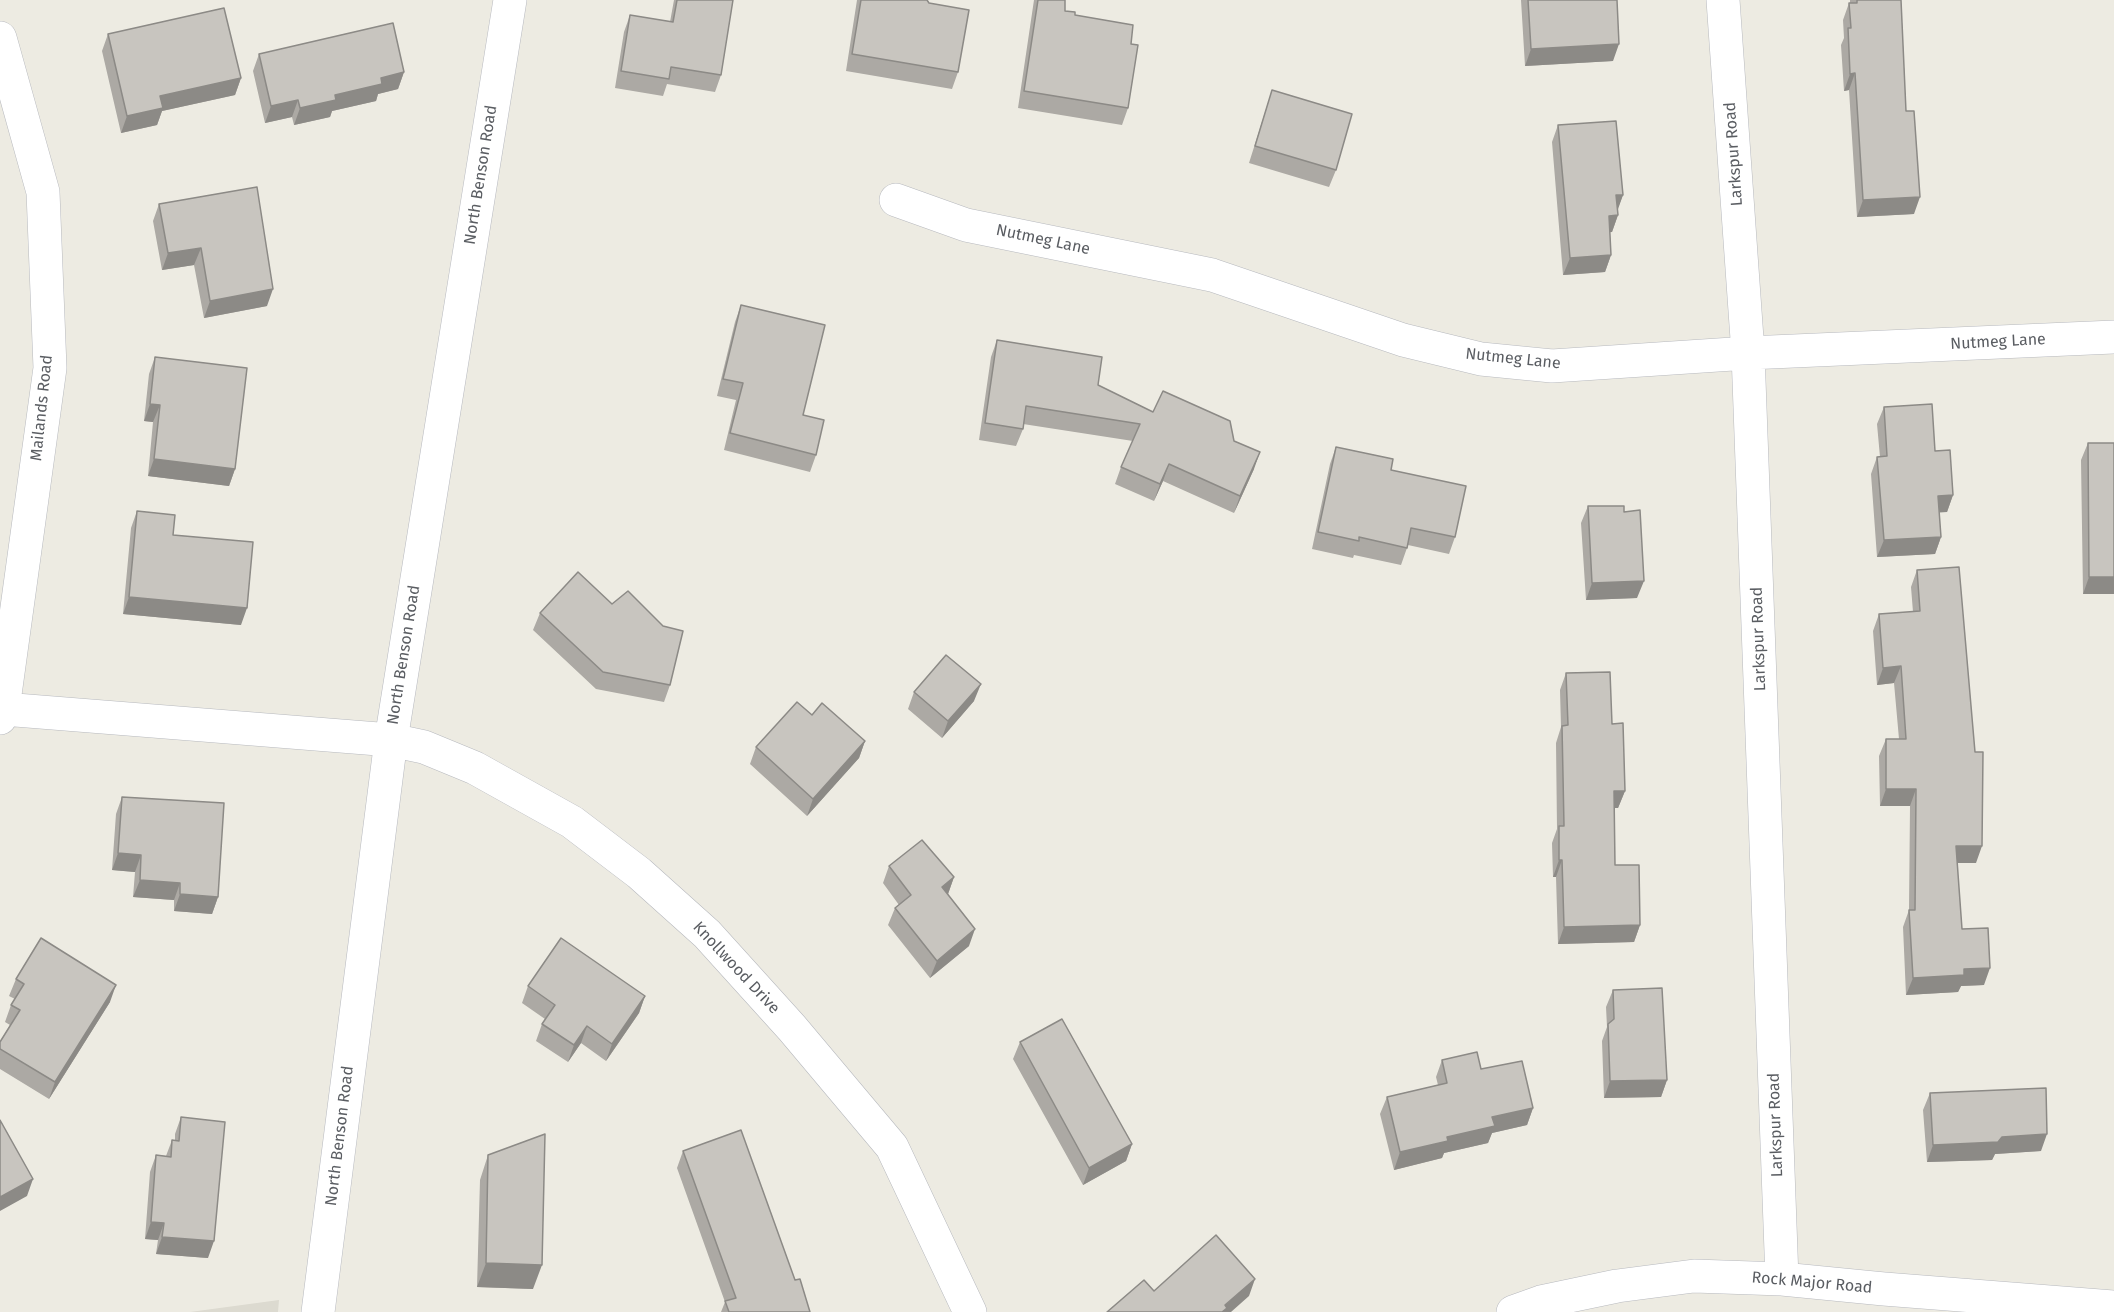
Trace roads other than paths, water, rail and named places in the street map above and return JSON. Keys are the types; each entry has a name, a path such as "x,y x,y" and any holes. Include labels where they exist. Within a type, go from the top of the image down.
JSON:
{"street":[{"name":"North Benson Road","path":"318,1312 391,740 510,0"},
{"name":"Larkspur Road","path":"1723,0 1748,353 1782,1279"},
{"name":"Mailands Road","path":"0,38 43,192 50,368 2,713 391,740"},
{"name":"Nutmeg Lane","path":"896,200 966,225 1212,275 1403,340 1481,359 1552,366 1748,353 2114,337"},
{"name":"Knollwood Drive","path":"391,740 424,747 475,768 572,822 639,873 707,934 792,1028 891,1147 970,1312"},
{"name":"Rock Major Road","path":"1513,1312 1541,1302 1617,1286 1694,1276 1782,1279 2114,1307"}]}
